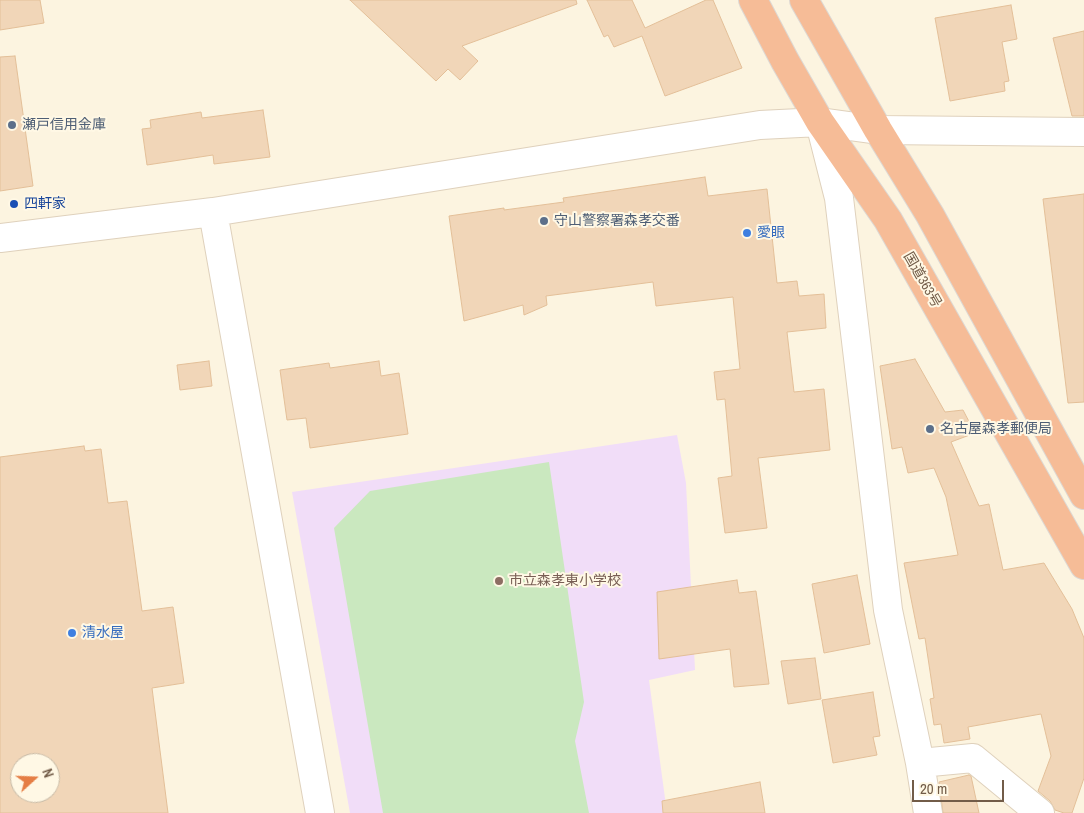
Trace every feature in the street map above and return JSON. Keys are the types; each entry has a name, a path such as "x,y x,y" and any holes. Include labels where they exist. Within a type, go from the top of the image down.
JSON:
{"highway":[{"name":"国道363号","path":"753,0 820,122 888,220 1084,565"},
{"path":"804,0 878,130 930,215 1084,495"}],"street":[{"path":"820,122 839,198 888,610 920,763 928,813"},
{"path":"0,238 213,212 760,126 820,122 878,130 1084,132"},
{"path":"213,212 320,813"},
{"path":"920,763 973,758 1040,813"}],"shaded area":[{"name":"市立森孝東小学校","path":"677,435 686,483 695,670 649,680 667,813 350,813 292,492"}],"green space":[{"path":"549,462 584,702 575,741 589,813 383,813 334,528 370,491"}],"building":[{"path":"0,0 40,0 44,23 0,30"},
{"path":"350,0 576,0 577,4 462,46 478,61 460,80 448,69 436,81"},
{"path":"587,0 632,0 645,28 706,0 713,0 742,68 665,96 642,36 614,47 608,35 604,37"},
{"path":"1011,5 1017,39 1002,42 1009,81 1004,82 1005,91 950,101 935,18"},
{"path":"1084,31 1084,116 1072,116 1053,38"},
{"name":"瀬戸信用金庫","path":"15,56 33,186 0,191 0,57"},
{"path":"263,110 270,157 214,164 213,155 147,165 142,129 151,128 150,120 201,112 202,118"},
{"path":"705,177 708,196 767,189 777,283 797,281 799,296 824,294 826,328 787,332 794,392 824,389 830,450 758,458 767,528 725,533 718,478 732,476 725,399 717,400 714,372 740,369 733,297 656,306 653,282 546,296 547,305 524,315 523,305 464,321 449,216 564,202 563,198"},
{"path":"1084,194 1084,402 1068,403 1043,199"},
{"path":"915,359 945,412 963,410 975,433 951,442 979,506 989,504 1003,570 1044,563 1072,609 1084,638 1084,778 1072,813 1055,810 1050,801 1038,791 1051,756 1041,714 968,727 970,739 944,743 941,724 934,725 930,699 934,698 925,638 919,639 904,563 958,555 946,497 934,468 908,473 902,447 892,449 880,366"},
{"path":"209,361 212,386 180,390 177,365"},
{"path":"379,361 381,376 399,373 408,434 310,448 306,418 287,420 280,370 329,363 330,368"},
{"name":"清水屋","path":"84,446 85,451 101,449 108,503 127,501 142,611 173,607 184,683 152,688 168,813 0,813 0,457"},
{"path":"857,575 870,644 824,653 812,584"},
{"path":"737,580 739,593 756,591 769,684 734,687 730,649 659,659 657,592"},
{"path":"815,658 821,699 788,704 781,661"},
{"path":"873,692 880,736 873,737 877,755 833,763 822,700"},
{"path":"971,776 979,813 943,813 939,782"},
{"path":"760,782 765,813 663,813 662,801"}],"place":[{"name":"瀬戸信用金庫","path":"12,125"},
{"name":"四軒家","path":"14,204"},
{"name":"守山警察署森孝交番","path":"544,221"},
{"name":"愛眼","path":"747,233"},
{"name":"名古屋森孝郵便局","path":"930,429"},
{"name":"市立森孝東小学校","path":"499,581"},
{"name":"清水屋","path":"72,633"}]}
